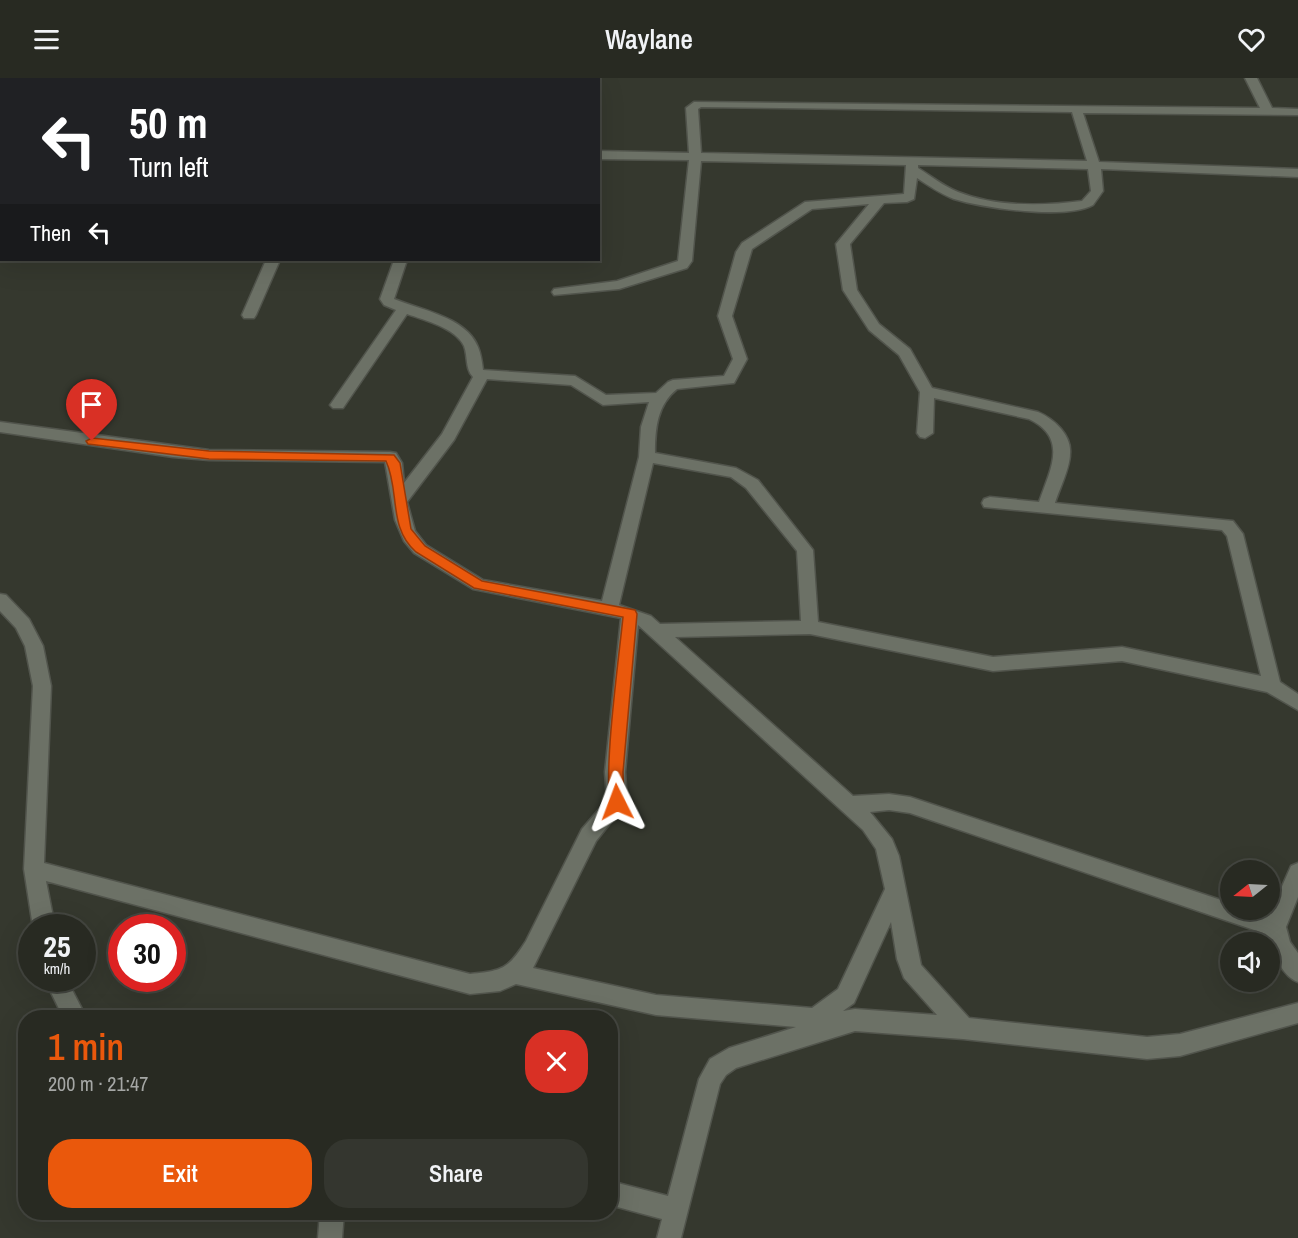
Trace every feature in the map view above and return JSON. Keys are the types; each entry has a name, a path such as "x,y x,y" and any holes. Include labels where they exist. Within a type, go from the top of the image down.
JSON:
{"street":[{"path":"1251,78 1268,112"},
{"path":"559,292 619,285 682,265 685,261 695,158 692,108 698,104 1298,112"},
{"path":"912,166 952,193 964,197 1015,206 1080,206 1090,203 1097,192 1093,165 1076,108"},
{"path":"600,155 912,166 1093,165 1298,173"},
{"path":"609,609 647,457 648,422 661,397 673,385 724,381 732,376 740,359 725,312 743,252 747,246 809,205 828,202 879,201 910,196 912,166"},
{"path":"879,201 843,244 849,287 876,329 905,352 927,392 925,433"},
{"path":"249,315 273,261"},
{"path":"400,261 387,299 446,324 466,339 471,346 477,374 575,381 603,400 661,397"},
{"path":"338,405 404,308"},
{"path":"400,500 446,441 482,376"},
{"path":"927,392 1033,415 1051,425 1063,453 1045,508"},
{"path":"0,427 173,453 390,458 394,463 405,529 413,543 468,580 489,588 630,614 658,631 870,824 885,845 912,971 963,1028"},
{"path":"647,457 736,473 752,484 805,550 810,627"},
{"path":"990,503 1227,525 1235,534 1272,686"},
{"path":"0,600 23,624 34,646 42,686 34,869 42,914"},
{"path":"34,869 470,984 500,981 515,975 534,948 589,835 617,802 615,772 630,614"},
{"path":"658,631 810,627 993,664 1122,654 1272,686 1298,703"},
{"path":"849,805 889,802 910,805 1275,927"},
{"path":"1298,872 1275,927 1281,946 1298,972"},
{"path":"669,1238 710,1079 718,1067 729,1059 822,1023 846,996 895,889"},
{"path":"515,975 656,1005 822,1023 855,1020 963,1028 1148,1048 1168,1047 1298,1013"},
{"path":"62,992 71,1010"},
{"path":"618,1195 676,1211"},
{"path":"330,1238 331,1220"}],"route":[{"path":"92,441 173,453 390,458 394,463 405,529 413,543 420,549 479,585 630,614 615,772 617,802"}]}
